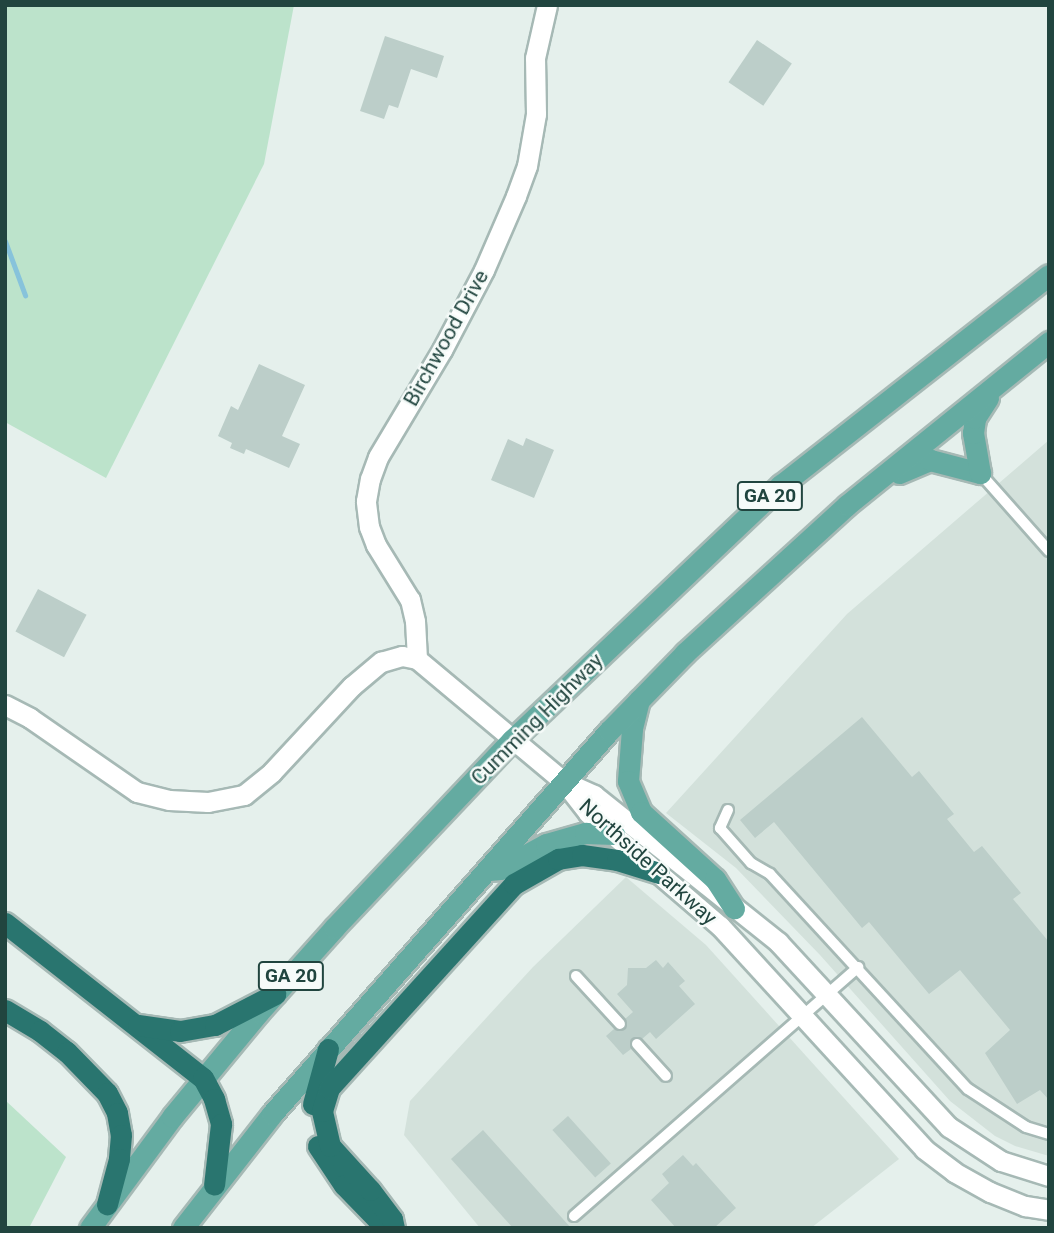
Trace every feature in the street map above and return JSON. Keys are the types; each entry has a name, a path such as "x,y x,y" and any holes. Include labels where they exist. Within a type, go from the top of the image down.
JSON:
{"highway":[{"path":"394,1228 392,1219 370,1190 330,1146 322,1111 329,1088 514,884 558,859 582,855 617,860 659,873"},
{"path":"5,923 203,1078 214,1099 221,1124 214,1185"},
{"path":"136,1025 180,1031 215,1025 275,993"},
{"path":"5,1010 67,1052 107,1093 117,1113 121,1135 119,1160 107,1204"},
{"name":"GA 20","path":"328,1049 312,1110 315,1140 344,1185 385,1228"}],"main road":[{"name":"Cumming Highway","path":"90,1228 203,1078 275,993 512,740 781,485 1049,275"},
{"name":"GA 20","path":"328,1049 639,699 728,611 847,505 1049,342"},
{"path":"847,505 911,465 930,460 980,473 974,433 975,418 994,387"},
{"path":"639,699 632,729 628,780 641,812 715,879 734,908"},
{"path":"487,870 500,869 546,844 585,833 614,834"},
{"path":"183,1228 214,1185 328,1049"}],"street":[{"name":"Birchwood Drive","path":"417,659 415,621 410,600 376,545 369,527 366,501 370,479 378,457 442,350 490,258 516,196 527,166 536,114 535,58 547,5"},
{"path":"5,705 30,718 137,792 169,800 208,802 244,794 272,772 352,686 381,662 402,656 417,659 564,782"},
{"name":"Northside Parkway","path":"564,782 588,813 720,926 906,1132 932,1156 990,1192 1025,1206 1049,1210"},
{"name":"Northside Parkway","path":"564,782 594,795 778,942 949,1127 995,1157 1049,1176"}],"lane":[{"path":"980,473 1049,551"},
{"path":"728,810 720,828 751,863 770,874 968,1089 1026,1127 1049,1133"},
{"path":"574,1216 858,967"},
{"path":"576,976 620,1024"},
{"path":"637,1044 666,1076"}],"shaded area":[{"path":"1049,440 1049,1156 1015,1146 995,1136 950,1101 820,955 736,868 666,813 847,614"},
{"path":"626,877 706,945 899,1159 811,1228 480,1228 404,1135 410,1101 533,967"}],"green space":[{"path":"5,5 294,5 264,164 106,478 5,422"},
{"path":"5,1100 66,1157 29,1228 5,1228"}],"building":[{"path":"385,36 444,56 437,78 411,69 398,108 389,105 384,119 360,111"},
{"path":"757,40 792,63 763,106 728,82"},
{"path":"259,364 305,385 282,436 300,444 289,468 246,449 244,454 230,448 232,443 218,436 231,406 238,410"},
{"path":"526,438 554,450 534,498 491,480 508,439 523,446"},
{"path":"38,589 87,615 64,657 15,631"},
{"path":"862,717 912,777 919,771 954,814 947,819 974,852 982,846 1021,893 1013,899 1049,942 1049,1100 1040,1090 1017,1104 985,1053 1010,1030 960,970 929,994 869,922 862,928 774,822 755,838 740,820"},
{"path":"656,960 663,968 668,962 685,981 679,986 695,1004 656,1039 650,1032 642,1039 633,1038 631,1049 623,1055 606,1036 614,1029 624,1030 625,1019 633,1012 617,994 627,985 628,968 646,968"},
{"path":"568,1116 611,1164 595,1178 552,1130"},
{"path":"483,1130 571,1228 513,1228 451,1159"},
{"path":"683,1155 693,1166 696,1163 736,1208 714,1228 676,1228 651,1200 669,1183 662,1174"}],"waterway":[{"path":"5,241 25,295"}]}
